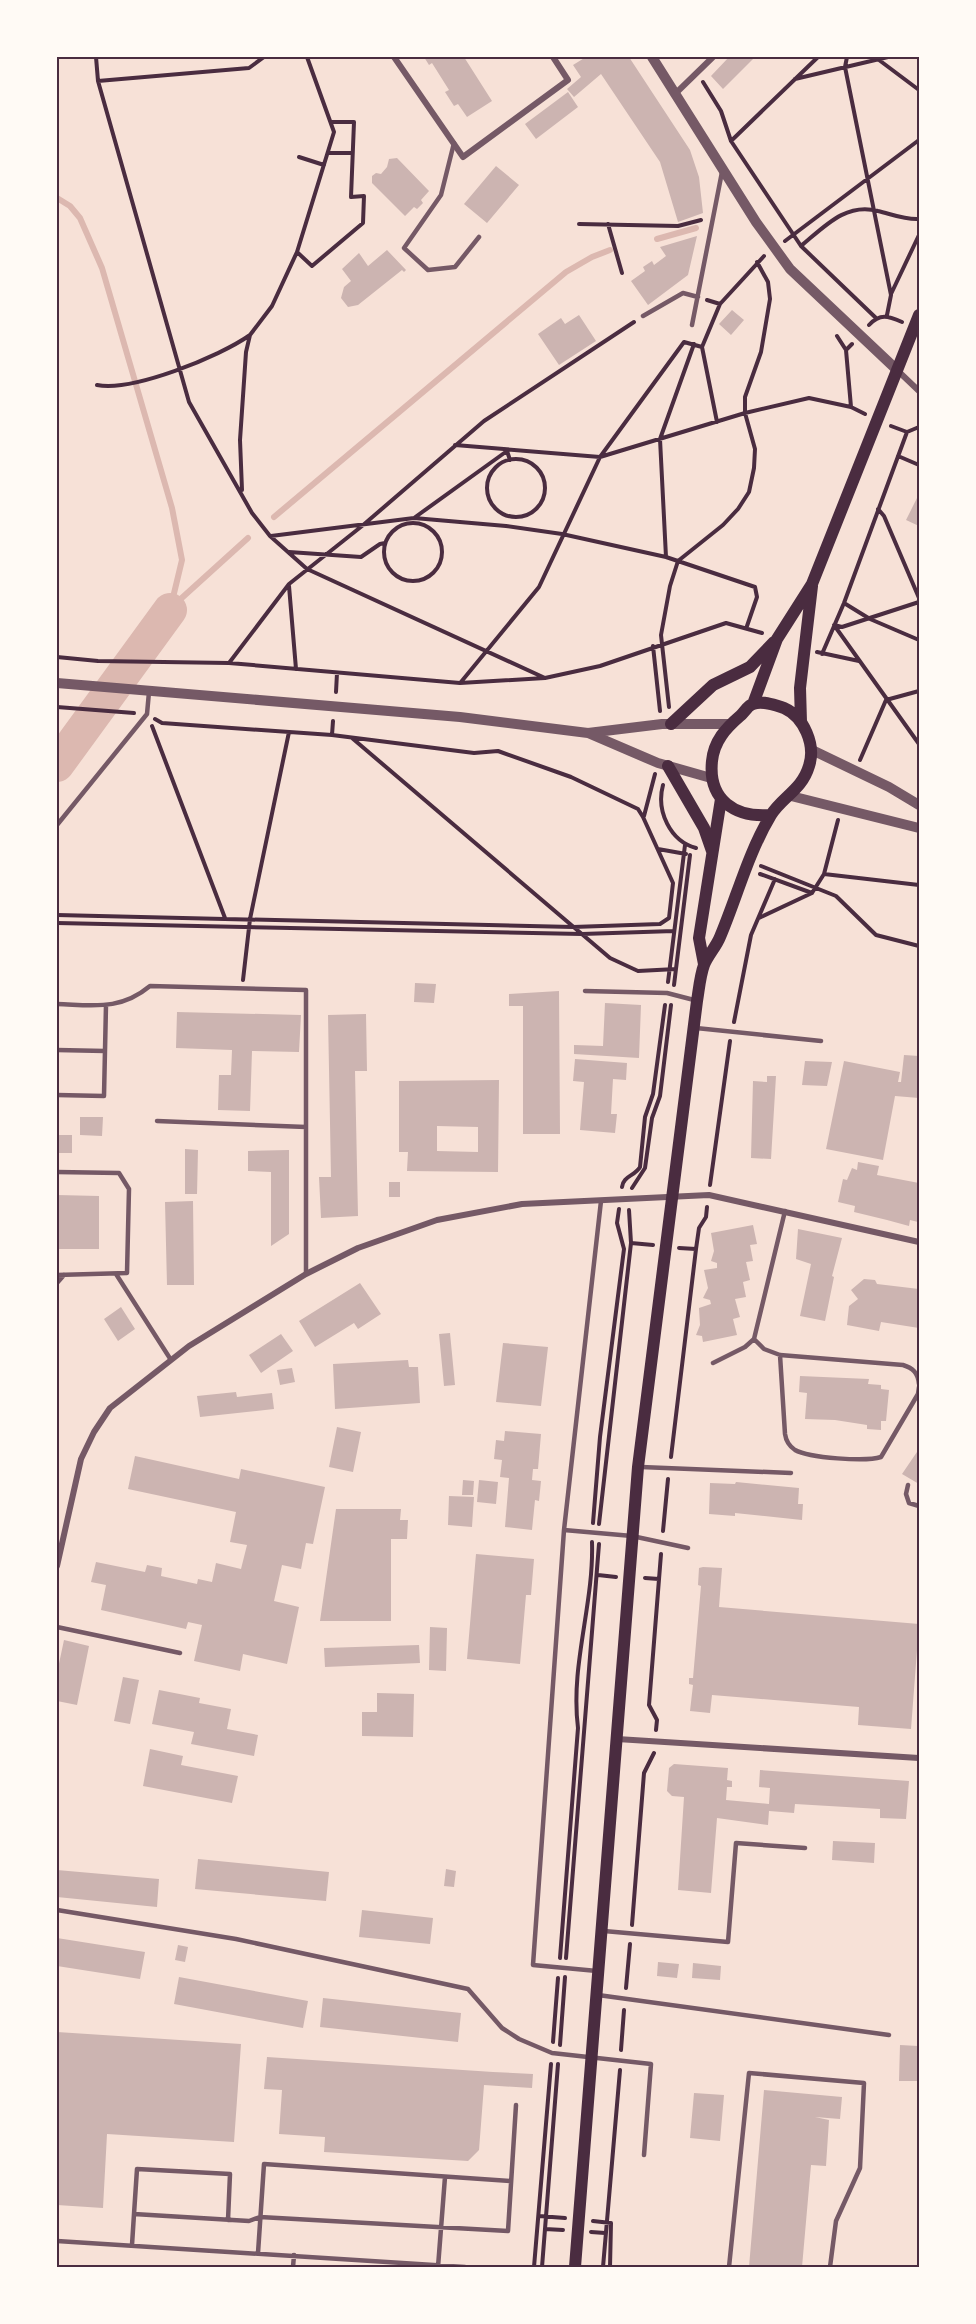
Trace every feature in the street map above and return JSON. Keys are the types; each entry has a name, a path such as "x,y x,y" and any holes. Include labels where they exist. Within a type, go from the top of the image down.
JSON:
{"main road":[{"path":"671,724 713,685 750,667 777,639 813,584 919,315"},
{"path":"801,722 800,688 813,584"},
{"path":"771,815 744,814 737,811 722,799 711,778 712,758 728,724 753,704 777,639"},
{"path":"575,2267 638,1467 670,1198 697,1001 704,964 719,940 745,870 771,815 781,803 791,796 810,765 808,734 801,722 788,710 771,703 753,704"},
{"path":"668,766 704,828 713,852"},
{"path":"704,964 699,938 722,799"}],"street":[{"path":"394,57 463,157 568,80 553,57"},
{"path":"652,57 790,269 919,391"},
{"path":"676,93 712,57"},
{"path":"57,683 460,717 588,733 671,724 728,724"},
{"path":"588,733 668,766 711,778"},
{"path":"810,749 889,787 919,806"},
{"path":"791,796 919,828"},
{"path":"57,1566 81,1459 94,1432 110,1408 189,1346 306,1274 358,1248 437,1220 522,1204 709,1196 919,1242"},
{"path":"616,1739 656,1739 919,1758"}],"lane":[{"path":"454,143 441,195 404,248 428,270 455,267 479,237"},
{"path":"692,325 723,169"},
{"path":"643,316 683,294 698,297"},
{"path":"57,825 147,714 145,689"},
{"path":"57,1004 106,1005 128,1002 150,987 243,986 306,990 306,1274"},
{"path":"585,991 669,994 697,1001"},
{"path":"57,1095 104,1096 106,1005"},
{"path":"693,1028 820,1041"},
{"path":"57,1050 105,1051"},
{"path":"157,1121 306,1127"},
{"path":"57,1172 119,1173 129,1189 127,1273 57,1275"},
{"path":"598,1971 533,1965 564,1530 601,1202"},
{"path":"713,1363 745,1347 754,1339 784,1211"},
{"path":"116,1274 171,1360"},
{"path":"57,1283 64,1275"},
{"path":"754,1339 764,1349 780,1354 903,1365 912,1368 918,1377 918,1394 881,1457 870,1460 806,1453 795,1449 786,1441 780,1354"},
{"path":"638,1467 791,1473"},
{"path":"908,1485 906,1498 909,1503 919,1506"},
{"path":"564,1530 632,1536 688,1548"},
{"path":"57,1627 180,1653"},
{"path":"601,1931 728,1942 736,1843 805,1848"},
{"path":"57,1910 236,1939 468,1989 502,2028 519,2039 552,2053 651,2064 644,2154"},
{"path":"596,1995 889,2035"},
{"path":"729,2267 749,2073 864,2083 860,2168 836,2221 830,2267"},
{"path":"134,2214 249,2221 260,2217 508,2230 516,2105"},
{"path":"258,2253 264,2164 511,2181"},
{"path":"132,2245 137,2169 230,2174 228,2220"},
{"path":"439,2266 445,2177"},
{"path":"57,2241 465,2267"},
{"path":"293,2267 294,2255"}],"path":[{"path":"96,57 98,81 189,402 242,491 252,513 270,536 307,569 545,678"},
{"path":"98,81 249,68 264,57"},
{"path":"97,385 112,388 213,357 250,335 272,306 297,252 334,132 307,57"},
{"path":"731,141 818,57"},
{"path":"847,57 845,67 891,295"},
{"path":"794,79 888,57"},
{"path":"879,60 919,88"},
{"path":"919,64 919,88"},
{"path":"697,72 721,111 731,141 801,246 876,318"},
{"path":"297,252 312,266 363,223 364,196 351,196 354,122 331,122"},
{"path":"794,234 919,140"},
{"path":"328,153 352,153"},
{"path":"299,157 324,165"},
{"path":"801,246 848,211 861,208 874,209 910,220 919,219"},
{"path":"579,224 678,225 713,217"},
{"path":"608,224 622,273"},
{"path":"887,315 891,295 919,234"},
{"path":"678,561 723,525 738,509 749,492 755,448 745,413 745,397 761,352 770,299 768,282 757,262 720,304 702,347 717,422"},
{"path":"698,297 720,304"},
{"path":"229,663 289,584 362,526 454,445 484,421 643,316"},
{"path":"242,491 240,440 246,352 250,335"},
{"path":"460,683 539,587 600,457 684,342 702,347"},
{"path":"666,557 660,439 694,344"},
{"path":"454,445 600,457 745,413 809,398 851,407"},
{"path":"822,654 844,603 877,508 907,432 919,427"},
{"path":"507,451 510,460"},
{"path":"414,520 433,530 442,548 442,558 430,575 411,581 392,573 384,554 385,543 396,528 414,520 507,451"},
{"path":"898,456 919,465"},
{"path":"520,459 537,468 545,485 542,503 527,516 508,517 492,506 486,487 494,469 510,460 520,459"},
{"path":"834,625 842,627 919,601 885,516 877,508"},
{"path":"506,526 508,517"},
{"path":"57,657 98,661 229,663 460,683 545,678 600,666 726,623 747,626 757,597 755,586 666,557 562,534 506,526 414,520 270,536"},
{"path":"288,552 362,557 385,543"},
{"path":"289,584 296,669"},
{"path":"844,603 870,619 919,640"},
{"path":"834,625 919,744"},
{"path":"886,700 919,691"},
{"path":"57,707 121,711"},
{"path":"57,915 573,927 660,924 667,921 673,883 638,809 571,777 498,751 474,753 351,736 162,723 147,714"},
{"path":"147,714 225,919"},
{"path":"243,986 250,919 289,732"},
{"path":"351,736 610,958 634,969 676,969"},
{"path":"542,2267 599,1533 631,1243 627,1219 632,1184 645,1168 652,1118 660,1096 669,970 685,845"},
{"path":"534,2267 578,1728 575,1702 578,1653 586,1624 600,1437 624,1249 617,1223 622,1183 637,1172 639,1167 645,1117 653,1094 669,994 676,969 690,855"},
{"path":"759,918 812,893 824,874 919,885"},
{"path":"603,2267 644,1773 654,1755 656,1739 657,1720 649,1705 662,1543 697,1239 699,1228 706,1217 731,1033 748,945 775,879"},
{"path":"816,888 836,896 876,935 919,946"},
{"path":"670,912 682,913"},
{"path":"57,923 582,934 674,931"},
{"path":"606,2222 612,2227 609,2267"}],"building":[{"path":"424,57 464,57 492,101 467,117 458,104 454,106 445,92 449,90 432,63 429,65"},
{"path":"586,57 629,57 690,150 699,177 703,213 678,222 660,162 601,74 574,97 567,89 581,77 573,65"},
{"path":"729,57 755,57 723,89 711,76"},
{"path":"568,92 578,107 536,139 525,124"},
{"path":"397,158 429,191 421,200 423,203 417,209 414,207 405,216 372,183 372,176 376,173 381,174 387,167 389,159"},
{"path":"496,166 519,185 487,223 464,204"},
{"path":"697,236 688,275 648,305 631,281 645,271 643,267 652,261 654,265 666,256 660,247"},
{"path":"387,250 406,270 404,272 402,270 358,305 348,307 341,298 344,287 351,281 342,269 359,253 368,266"},
{"path":"732,310 744,320 731,335 719,324"},
{"path":"579,315 596,341 559,365 538,334 561,318 565,324"},
{"path":"919,494 919,526 906,520"},
{"path":"415,983 436,984 434,1003 414,1002"},
{"path":"559,991 560,1134 523,1134 523,1006 509,1006 509,994"},
{"path":"605,1003 641,1005 639,1058 574,1054 574,1045 603,1046"},
{"path":"177,1012 301,1015 299,1052 252,1051 250,1111 218,1110 219,1075 231,1075 232,1050 176,1048"},
{"path":"366,1014 367,1071 355,1071 358,1216 321,1218 319,1177 331,1177 328,1015"},
{"path":"904,1055 919,1056 919,1098 895,1096 883,1160 826,1149 844,1061 900,1072 898,1082 901,1082"},
{"path":"575,1059 627,1063 626,1080 613,1079 611,1114 617,1114 615,1133 580,1130 584,1082 573,1081"},
{"path":"805,1061 832,1062 827,1086 802,1085"},
{"path":"767,1076 776,1076 771,1159 751,1158 753,1081 767,1082"},
{"path":"499,1080 498,1172 407,1171 408,1152 399,1152 399,1081","holes":["437,1126 478,1127 478,1152 437,1151"]},
{"path":"80,1117 103,1117 102,1136 80,1135"},
{"path":"57,1135 72,1135 72,1153 57,1153"},
{"path":"185,1149 198,1150 197,1194 185,1194"},
{"path":"289,1150 289,1234 271,1246 271,1172 248,1171 248,1151"},
{"path":"858,1162 879,1166 877,1175 919,1183 918,1222 910,1220 909,1226 854,1212 855,1206 838,1202 843,1179 847,1180 852,1168 857,1170"},
{"path":"389,1182 400,1182 400,1197 389,1197"},
{"path":"57,1195 99,1196 99,1249 57,1249"},
{"path":"193,1201 194,1285 167,1285 165,1202"},
{"path":"753,1225 757,1244 750,1245 753,1261 746,1262 750,1280 743,1282 746,1297 735,1299 740,1317 733,1319 737,1335 703,1342 702,1336 696,1335 700,1325 699,1308 711,1304 710,1300 703,1298 708,1288 704,1270 717,1268 717,1263 711,1261 714,1251 711,1233"},
{"path":"798,1229 842,1238 832,1276 834,1277 825,1321 800,1316 811,1264 796,1259"},
{"path":"864,1279 875,1280 877,1284 919,1289 919,1328 881,1322 879,1331 847,1325 849,1306 858,1299 851,1290"},
{"path":"360,1283 381,1314 358,1329 354,1323 315,1347 299,1321"},
{"path":"121,1307 135,1329 118,1341 104,1319"},
{"path":"450,1333 455,1385 444,1386 439,1334"},
{"path":"281,1334 293,1351 261,1373 249,1355"},
{"path":"503,1343 548,1347 541,1406 496,1402"},
{"path":"408,1360 409,1367 418,1367 420,1403 335,1409 333,1364"},
{"path":"292,1368 295,1382 280,1385 277,1370"},
{"path":"800,1376 869,1379 868,1384 881,1385 881,1389 889,1390 886,1421 881,1421 881,1430 867,1429 867,1425 835,1420 805,1419 807,1393 799,1392"},
{"path":"236,1392 237,1397 272,1393 274,1409 200,1417 197,1396"},
{"path":"337,1427 361,1432 353,1472 329,1467"},
{"path":"505,1431 541,1434 538,1469 533,1469 532,1480 541,1481 539,1501 535,1500 532,1530 505,1527 509,1478 500,1477 502,1460 494,1459 496,1440 504,1441"},
{"path":"919,1449 919,1484 902,1474"},
{"path":"135,1456 239,1479 241,1469 325,1487 313,1544 306,1543 301,1569 282,1565 274,1601 299,1607 287,1664 243,1654 240,1671 194,1661 202,1625 188,1622 186,1629 101,1610 106,1585 91,1582 96,1562 145,1572 147,1565 162,1568 161,1576 197,1584 198,1579 212,1582 216,1563 241,1569 247,1545 230,1542 236,1512 128,1489"},
{"path":"463,1480 474,1481 473,1495 462,1495"},
{"path":"479,1480 498,1482 496,1504 477,1502"},
{"path":"736,1482 799,1488 798,1504 803,1504 802,1520 735,1513 735,1516 709,1514 710,1483 735,1484"},
{"path":"449,1496 474,1497 472,1527 448,1525"},
{"path":"336,1509 401,1509 400,1520 408,1520 407,1539 391,1539 391,1621 320,1621"},
{"path":"476,1554 534,1559 531,1595 526,1595 520,1664 467,1659"},
{"path":"699,1568 722,1568 719,1607 919,1624 911,1729 858,1725 859,1707 712,1695 710,1713 690,1711 693,1685 689,1684 689,1678 693,1678 701,1586 698,1585"},
{"path":"430,1627 447,1628 446,1671 429,1670"},
{"path":"64,1640 89,1646 77,1705 57,1701 57,1673"},
{"path":"419,1645 420,1663 325,1667 324,1648"},
{"path":"123,1677 139,1680 130,1724 114,1721"},
{"path":"159,1690 200,1698 199,1703 231,1709 227,1729 258,1735 254,1756 191,1744 194,1732 152,1724"},
{"path":"377,1693 414,1694 413,1737 362,1736 362,1712 377,1712"},
{"path":"150,1749 183,1756 181,1765 238,1776 232,1803 143,1786"},
{"path":"674,1764 728,1768 727,1780 732,1781 732,1787 727,1787 726,1800 769,1804 770,1788 759,1787 760,1770 909,1781 906,1819 880,1818 880,1809 795,1804 794,1813 769,1811 768,1825 717,1818 711,1893 678,1890 684,1797 672,1796 667,1791 669,1768"},
{"path":"833,1841 875,1843 874,1863 832,1860"},
{"path":"198,1859 329,1872 326,1901 195,1889"},
{"path":"446,1869 456,1871 454,1887 444,1886"},
{"path":"57,1870 159,1879 157,1907 57,1897"},
{"path":"362,1910 433,1918 430,1944 359,1937"},
{"path":"57,1938 145,1952 140,1979 57,1966"},
{"path":"178,1945 188,1947 185,1962 175,1960"},
{"path":"658,1962 679,1964 677,1978 657,1976"},
{"path":"693,1963 721,1966 720,1980 692,1978"},
{"path":"179,1977 308,2001 303,2028 174,2004"},
{"path":"323,1998 461,2013 458,2042 320,2027"},
{"path":"57,2032 241,2044 234,2142 107,2134 103,2208 57,2205"},
{"path":"900,2045 918,2046 917,2081 899,2081"},
{"path":"267,2057 533,2074 532,2088 484,2085 479,2150 468,2161 324,2152 325,2137 279,2134 282,2090 264,2089"},
{"path":"764,2090 842,2097 840,2119 815,2117 829,2120 826,2166 811,2165 802,2267 749,2267"},
{"path":"694,2093 724,2095 720,2141 690,2138"}],"waterway":[{"path":"57,198 70,206 80,218 102,268 172,508 182,560 170,610"},
{"path":"657,239 696,228"},
{"path":"274,517 566,272 610,250"},
{"path":"174,605 248,538"},
{"path":"57,765 170,610"}]}
